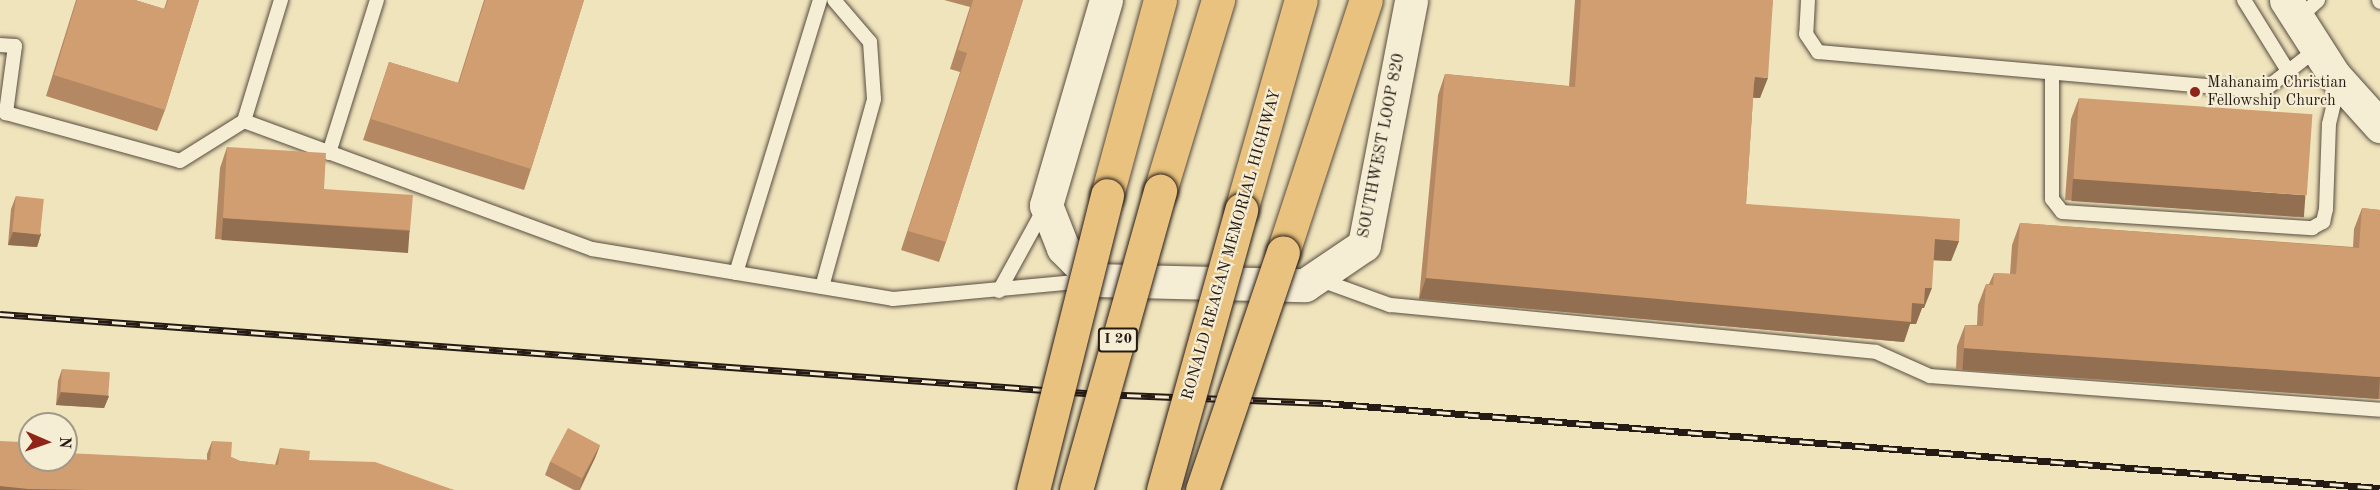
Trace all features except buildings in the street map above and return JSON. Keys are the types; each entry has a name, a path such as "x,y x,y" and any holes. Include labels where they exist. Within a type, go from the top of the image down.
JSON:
{"highway":[{"path":"1033,490 1107,195 1160,0"},
{"name":"I 20","path":"1076,490 1160,191 1218,0"},
{"name":"RONALD REAGAN MEMORIAL HIGHWAY","path":"1162,490 1301,0"},
{"path":"1202,490 1366,0"}],"main road":[{"path":"1095,280 1063,248 1046,205 1106,0"},
{"name":"SOUTHWEST LOOP 820","path":"1095,280 1305,285 1364,245 1411,0"},
{"path":"2300,7 2317,49 2340,81 2380,126"}],"lane":[{"path":"0,45 15,46 6,113 180,161 244,122 281,0"},
{"path":"329,153 377,0"},
{"path":"736,273 820,0"},
{"path":"822,287 874,99 870,42 834,0"},
{"path":"1808,0 1806,34 1818,52 2263,91 2317,49"},
{"path":"2244,0 2288,71"},
{"path":"2052,73 2052,199 2062,212 2313,228 2323,222 2326,209 2329,124 2340,81"},
{"path":"244,122 592,249 893,299 999,291 1095,280"},
{"path":"999,291 1046,205"},
{"path":"1316,278 1390,305 1876,352 1930,376 2380,410"}],"railway":[{"path":"0,314 1099,394 1325,403 2380,488"}],"place":[{"name":"Mahanaim Christian Fellowship Church","path":"2195,92"}]}
